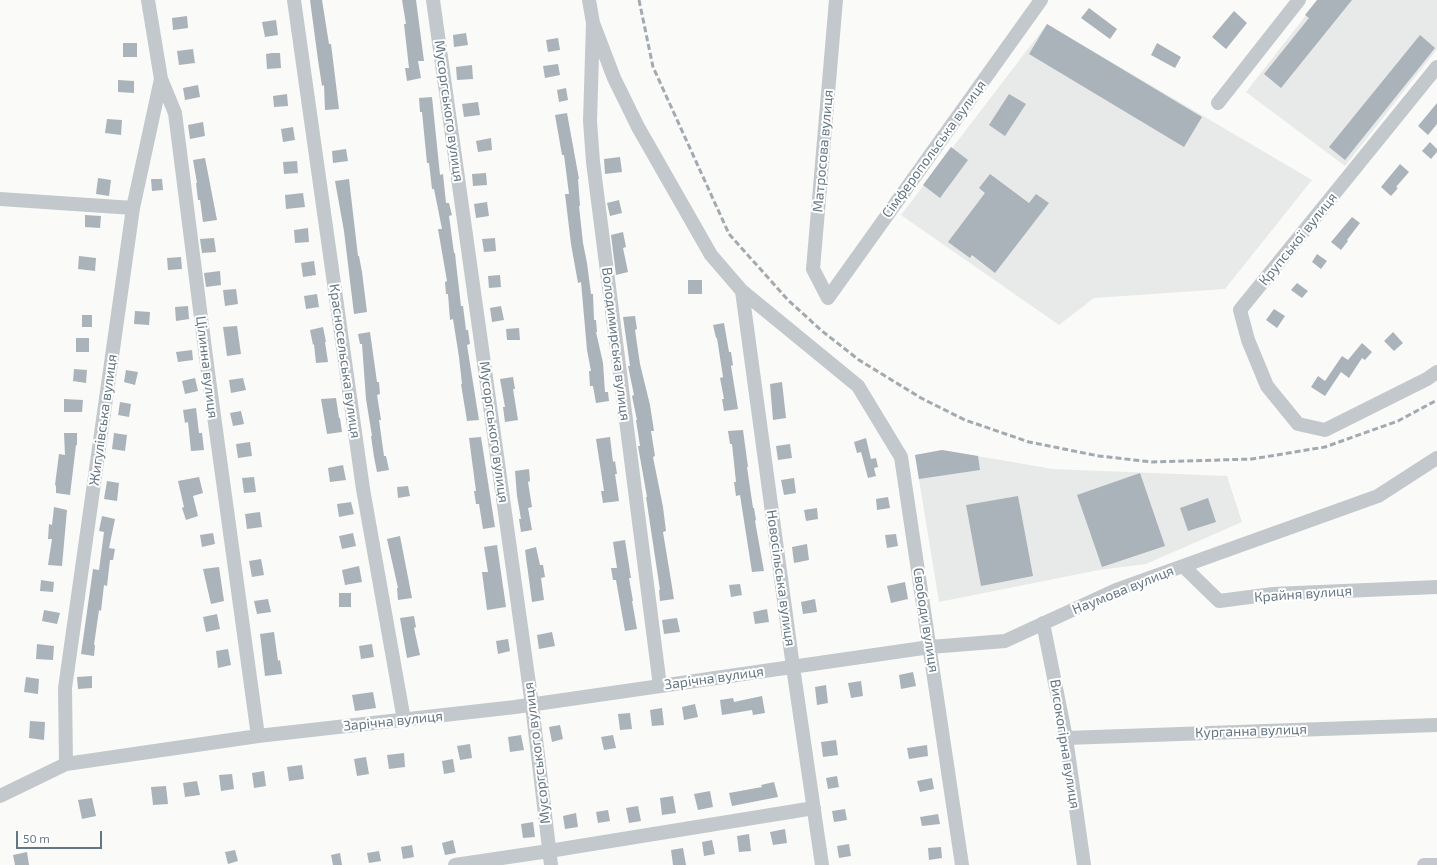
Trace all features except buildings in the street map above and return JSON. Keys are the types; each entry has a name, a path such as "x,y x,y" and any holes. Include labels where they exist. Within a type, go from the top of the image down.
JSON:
{"street":[{"name":"Цілинна вулиця","path":"148,0 161,79 175,113 207,365 258,736"},
{"name":"Красносельська вулиця","path":"294,0 363,489 404,720"},
{"name":"Мусоргського вулиця","path":"433,0 532,705 550,858"},
{"name":"Володимирська вулиця","path":"589,0 593,23 590,121 593,162 660,686"},
{"name":"Матросова вулиця","path":"828,298 813,269 836,0"},
{"path":"1218,103 1299,0"},
{"name":"Сімферопольська вулиця","path":"828,298 1033,1"},
{"name":"Свободи вулиця","path":"593,23 614,78 645,140 711,255 742,291 858,386 901,457 962,865"},
{"name":"Крупської вулиця","path":"1437,67 1240,310 1248,340 1267,386 1298,424 1325,430 1427,379 1437,372"},
{"name":"Жигулівська вулиця","path":"66,764 65,688 133,208 161,79"},
{"path":"0,199 133,208"},
{"name":"Новосільська вулиця","path":"742,291 793,667 822,865"},
{"name":"Наумова вулиця","path":"793,667 930,647 1004,641 1116,590 1378,496 1437,458"},
{"name":"Крайня вулиця","path":"1183,566 1219,601 1273,594 1437,588"},
{"name":"Високогірна вулиця","path":"1043,623 1066,738 1084,865"},
{"name":"Зарічна вулиця","path":"0,796 66,764 258,736 532,705 793,667"},
{"name":"Курганна вулиця","path":"1066,738 1437,725"},
{"path":"455,865 550,858 814,808"},
{"path":"1424,865 1437,865"}],"shaded area":[{"path":"1318,0 1437,0 1437,49 1345,166 1246,92"},
{"path":"1047,24 1312,180 1225,289 1094,298 1059,325 901,215"},
{"path":"942,450 1053,469 1227,476 1242,522 1146,564 1099,570 939,602 915,455"}],"railway":[{"path":"639,0 653,67 729,234 788,300 822,331 859,360 921,398 965,420 1029,442 1099,456 1152,462 1252,459 1325,447 1398,421 1437,400"}]}
